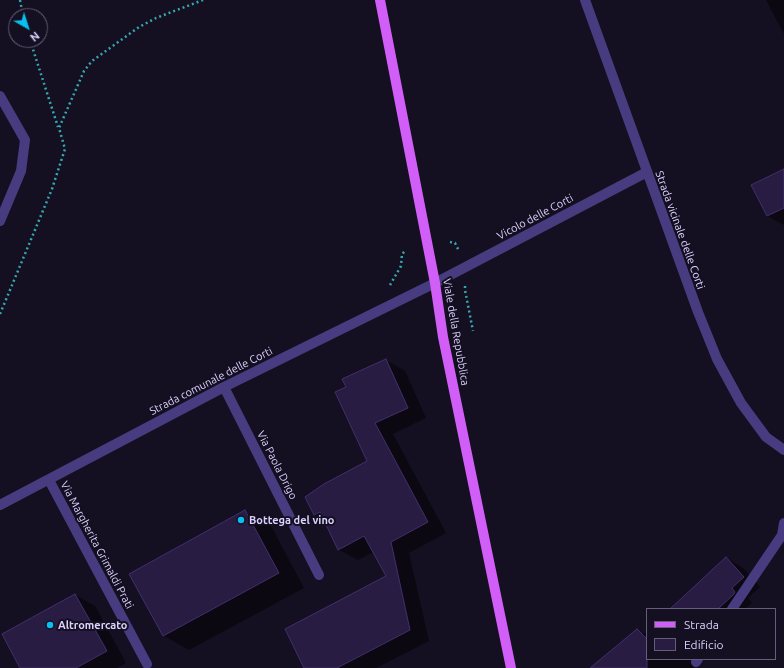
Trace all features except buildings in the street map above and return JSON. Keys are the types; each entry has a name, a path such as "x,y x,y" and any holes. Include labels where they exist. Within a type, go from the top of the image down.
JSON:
{"main road":[{"name":"Viale della Repubblica","path":"380,0 435,283 443,338 511,668"}],"street":[{"name":"Strada vicinale delle Corti","path":"585,0 698,312 717,359 741,403 766,437 784,450"},
{"path":"0,96 25,140 21,171 0,221"},
{"name":"Vicolo delle Corti","path":"435,283 647,172"},
{"name":"Strada comunale delle Corti","path":"0,505 224,386 435,283"},
{"name":"Via Paola Drigo","path":"224,386 319,575"},
{"name":"Via Margherita Grimaldi Prati","path":"49,480 147,664"},
{"path":"733,608 782,535 784,523"}],"path":[{"path":"59,128 84,71 92,61 139,27 156,18 203,0"},
{"path":"0,314 52,189 64,149 59,128 33,48"},
{"path":"450,242 454,244 461,252"},
{"path":"385,290 393,281 401,266 402,254 404,251"},
{"path":"468,282 465,286 465,290 473,331"}],"place":[{"name":"Bottega del vino","path":"241,520"},
{"name":"Altromercato","path":"50,625"}]}
